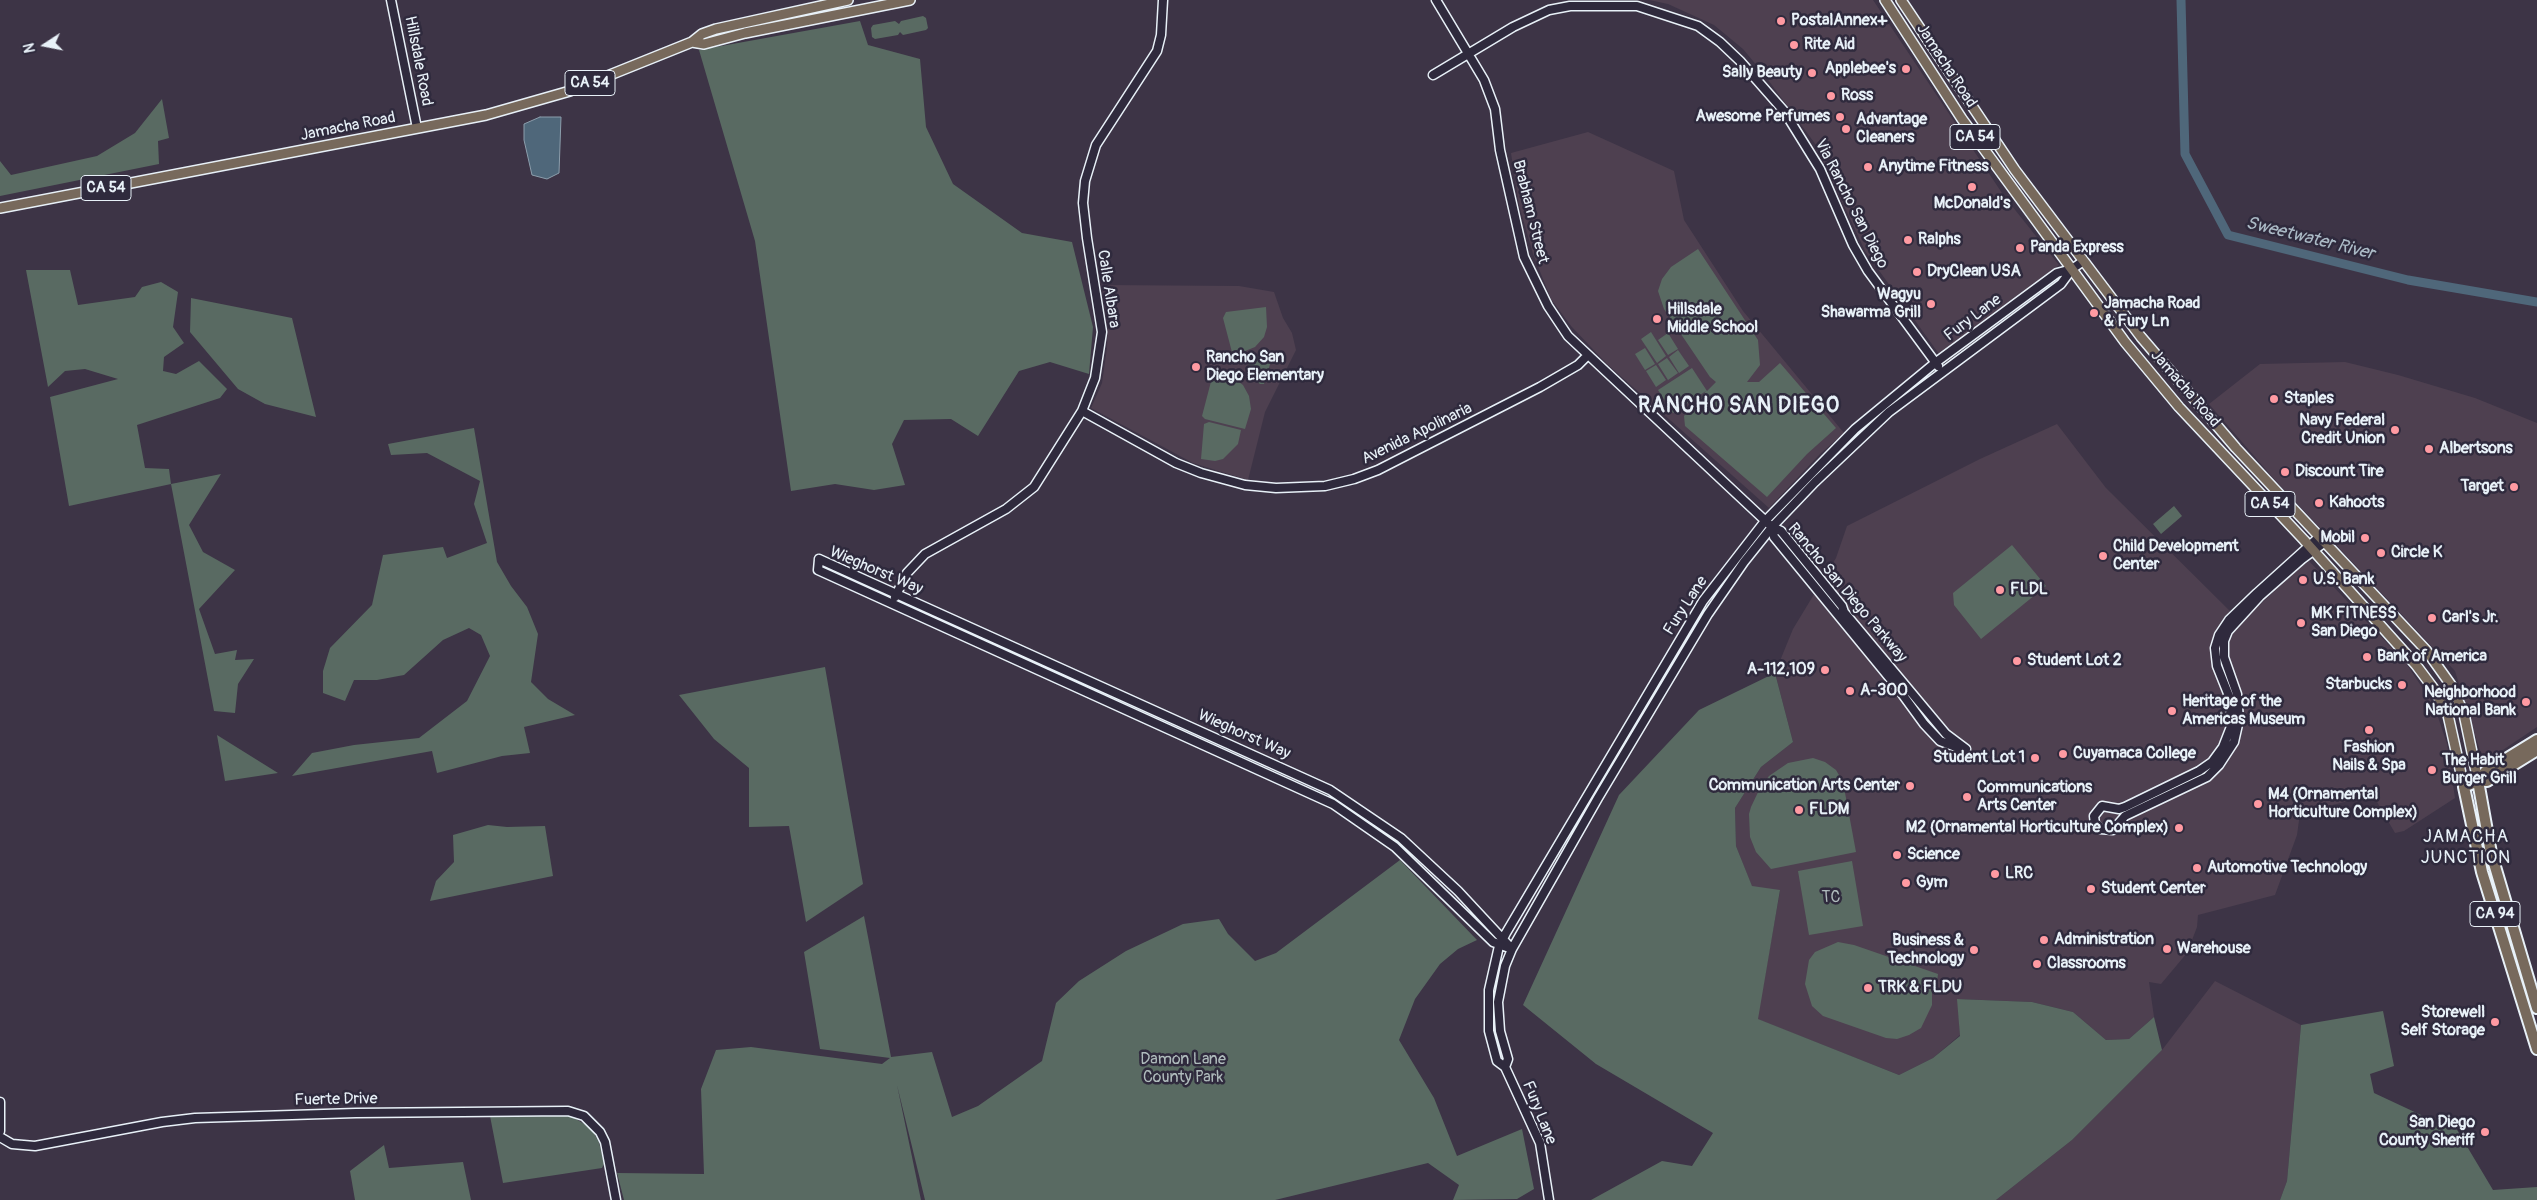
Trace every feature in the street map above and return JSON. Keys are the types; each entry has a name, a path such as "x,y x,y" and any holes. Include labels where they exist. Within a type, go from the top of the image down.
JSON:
{"highway":[{"path":"2478,781 2486,772 2537,740"},
{"path":"2464,787 2478,781 2487,781 2537,750"},
{"name":"CA 94","path":"2478,781 2491,853 2537,1008"},
{"name":"CA 94","path":"2464,787 2482,872 2537,1049"},
{"path":"2514,974 2513,991 2522,1022"}],"main road":[{"name":"Jamacha Road","path":"0,208 530,105 692,42 702,34 736,23 848,0"},
{"name":"Jamacha Road","path":"692,42 704,44 745,33 910,0"},
{"name":"Jamacha Road","path":"1884,0 1962,119 2125,342 2179,407 2416,665 2434,689 2448,715 2464,787"},
{"name":"Jamacha Road","path":"1901,0 2015,170 2082,262 2141,337 2236,448 2382,606 2426,650 2451,685 2464,714 2478,781"},
{"path":"835,3 849,12"}],"street":[{"name":"Hillsdale Road","path":"391,0 417,128"},
{"name":"Calle Albara","path":"892,604 910,568 925,554 1006,509 1034,487 1082,411 1095,378 1102,332 1083,203 1085,180 1096,145 1157,51 1162,35 1163,0"},
{"name":"Brabham Street","path":"1436,0 1470,54 1484,80 1495,109 1500,150 1524,257 1548,306 1568,336 1587,356 1772,527"},
{"name":"Via Rancho San Diego","path":"1433,75 1513,27 1549,10 1570,6 1638,6 1698,26 1740,60 1784,111 1820,169 1853,245 1868,272 1942,371"},
{"name":"Fury Lane","path":"1505,1067 1508,1060 1500,1032 1498,1002 1505,966 1512,949 1598,798 1708,614 1772,527 1815,482 1875,425 1942,371 2061,284 2072,269 2082,262"},
{"name":"Fury Lane","path":"1549,1200 1540,1143 1505,1067 1497,1062 1489,1031 1489,990 1501,942 1702,601 1765,521 1855,428 1935,363 2056,273 2072,269"},
{"name":"Avenida Apolinaria","path":"1082,411 1176,463 1201,474 1245,485 1276,488 1316,487 1354,479 1378,470 1540,387 1578,365 1587,356"},
{"name":"Rancho San Diego Parkway","path":"1772,527 1781,531 1842,606 1844,612 1946,734 1966,749 1948,745 1934,735 1911,709 1897,687 1775,538 1772,527"},
{"path":"2141,804 2119,809 2102,806 2094,816 2095,824 2106,831 2113,830 2125,816 2141,804 2212,762 2223,747 2232,724 2230,696 2217,666 2215,648 2219,635 2229,620 2310,548 2322,540"},
{"name":"Wieghorst Way","path":"1501,942 1401,838 1330,790 819,559 818,570 1333,804 1395,846 1501,942 1512,949"},
{"path":"1897,687 1909,696 1915,696"},
{"path":"0,1102 0,1131"},
{"name":"Fuerte Drive","path":"0,1137 12,1144 34,1146 162,1122 196,1118 356,1113 568,1111 589,1119 603,1137 616,1200"}],"shaded area":[{"path":"1649,0 1873,0 2004,196 2059,265 1939,354 1865,251 1816,145 1763,73 1743,49 1714,25 1668,4"},
{"name":"Hillsdale Middle School","path":"1588,132 1674,171 1684,220 1743,311 1844,433 1820,454 1769,508 1607,364 1571,326 1551,299 1533,254 1519,205 1511,153"},
{"name":"Rancho San Diego Elementary","path":"1102,285 1239,286 1274,292 1283,318 1292,333 1296,350 1265,412 1248,480 1193,463 1091,408 1102,383 1107,348 1108,319"},
{"path":"2345,362 2398,375 2475,398 2537,423 2537,727 2488,760 2481,754 2455,671 2275,480 2209,404 2260,364"},
{"name":"Cuyamaca College","path":"2057,424 2106,488 2241,622 2308,560 2405,662 2434,705 2447,744 2455,798 2404,831 2395,833 2373,795 2300,813 2297,835 2275,895 2198,915 2197,927 2187,953 2161,984 2149,982 2154,1017 2129,1039 2106,1040 2073,1012 2032,1002 1958,999 1960,1035 1933,1058 1899,1075 1757,1019 1780,891 1752,887 1736,846 1735,808 1761,767 1793,742 1775,673 1793,629 1836,558 1847,526 1980,459"},
{"path":"2215,981 2301,1025 2287,1181 2280,1200 1996,1200 2072,1140 2162,1050"}],"green space":[{"path":"923,16 926,18 928,28 926,30 903,35 900,32 898,35 875,39 872,37 871,28 873,25 895,21 899,24 901,21"},
{"path":"860,21 868,45 920,59 926,127 953,184 1022,233 1072,242 1093,327 1089,374 1050,362 1019,371 978,436 951,419 904,420 892,444 905,485 874,490 835,484 791,491 755,241 699,50"},
{"path":"162,99 169,138 158,141 159,164 0,196 0,161 11,175 97,156 135,133"},
{"path":"1698,249 1758,340 1760,365 1747,382 1759,382 1780,363 1836,428 1807,454 1767,497 1685,426 1684,416 1706,391 1673,413 1658,390 1692,368 1707,391 1716,382 1710,377 1664,309 1658,291 1662,279 1671,267"},
{"path":"26,270 70,270 78,305 135,297 142,287 161,282 178,292 173,327 184,343 164,357 163,371 176,374 199,361 227,389 220,398 137,425 145,468 169,469 171,484 69,506 50,397 118,379 85,369 65,371 48,387"},
{"path":"191,298 292,318 316,417 265,404 238,389 190,332"},
{"path":"1266,307 1267,327 1264,337 1255,347 1233,356 1223,318 1226,312"},
{"path":"1651,332 1666,356 1657,363 1641,339"},
{"path":"1668,333 1678,349 1668,355 1658,340"},
{"path":"1645,348 1655,364 1645,370 1635,354"},
{"path":"1678,350 1689,366 1679,373 1669,357"},
{"path":"1252,355 1271,361 1264,384 1260,384 1253,378 1249,371 1248,356"},
{"path":"1667,358 1678,373 1668,380 1658,364"},
{"path":"1656,365 1666,380 1656,387 1646,371"},
{"path":"1214,370 1227,373 1243,385 1249,396 1251,409 1245,429 1205,419 1202,416"},
{"path":"1209,422 1241,430 1238,444 1223,459 1215,461 1201,459 1204,424"},
{"path":"474,428 497,562 511,586 527,607 538,634 531,682 548,699 575,715 524,727 530,753 502,756 437,773 432,751 292,776 312,753 354,745 419,738 467,701 490,656 481,635 469,628 443,640 404,675 377,680 354,680 345,701 323,693 323,671 330,648 372,605 383,555 443,547 447,558 487,543 474,504 480,481 427,453 391,455 388,444"},
{"path":"221,474 189,525 203,552 235,570 199,609 215,654 237,650 235,660 254,659 238,684 235,713 214,711 171,484"},
{"path":"2174,506 2182,516 2161,534 2153,524"},
{"name":"FLDL","path":"2012,545 2046,586 1981,639 1954,605 1953,593"},
{"path":"825,667 863,884 806,922 789,826 749,827 749,768 714,739 679,695"},
{"path":"1775,673 1793,742 1761,767 1735,808 1736,846 1752,886 1780,890 1758,1019 1899,1075 1933,1058 1960,1036 1957,999 2032,1002 2073,1012 2106,1040 2129,1039 2154,1017 2162,1050 2072,1140 1996,1200 1591,1200 1662,1161 1692,1166 1713,1133 1596,1064 1523,1005 1619,795 1699,710"},
{"path":"217,735 278,773 225,781"},
{"name":"FLDM","path":"1813,758 1825,762 1836,770 1843,782 1856,852 1771,869 1756,852 1750,837 1749,814 1751,807 1760,788 1769,776 1788,763"},
{"path":"488,825 507,827 545,826 553,876 430,901 436,881 454,862 453,835"},
{"name":"Damon Lane County Park","path":"1400,860 1477,940 1458,949 1440,964 1415,999 1399,1040 1434,1098 1457,1156 1522,1129 1534,1189 1517,1199 1453,1200 1459,1185 1428,1163 1275,1200 925,1200 897,1085 921,1200 624,1200 617,1173 704,1174 701,1089 716,1050 751,1047 882,1064 890,1058 820,1049 804,952 864,916 891,1057 932,1052 952,1117 978,1106 1042,1061 1056,1003 1079,981 1126,951 1183,924 1219,919 1228,934 1255,961 1276,953"},
{"name":"TC","path":"1852,861 1863,926 1809,935 1798,871"},
{"name":"TRK & FLDU","path":"1838,942 1854,945 1938,974 1937,981 1926,979 1932,992 1932,1005 1921,1028 1897,1039 1886,1038 1823,1016 1812,1006 1805,984 1809,960 1815,952"},
{"path":"2383,1011 2394,1066 2370,1074 2374,1093 2436,1122 2456,1128 2493,1190 2537,1187 2537,1200 2280,1200 2287,1181 2301,1025"},
{"path":"490,1116 571,1116 591,1128 599,1142 604,1164 602,1168 503,1183"},
{"path":"384,1145 389,1168 463,1162 471,1200 355,1200 350,1171"}],"water":[{"path":"540,117 561,117 559,173 547,179 532,175 524,140 524,124"}],"waterway":[{"name":"Sweetwater River","path":"2181,0 2185,154 2228,235 2408,280 2537,302"}],"place":[{"name":"PostalAnnex+","path":"1781,21"},
{"name":"Rite Aid","path":"1794,45"},
{"name":"Applebee's","path":"1906,69"},
{"name":"Sally Beauty","path":"1812,73"},
{"name":"Ross","path":"1831,96"},
{"name":"Awesome Perfumes","path":"1840,117"},
{"name":"Advantage Cleaners","path":"1846,129"},
{"name":"Anytime Fitness","path":"1868,167"},
{"name":"McDonald's","path":"1972,187"},
{"name":"Ralphs","path":"1908,240"},
{"name":"Panda Express","path":"2020,248"},
{"name":"DryClean USA","path":"1917,272"},
{"name":"Wagyu Shawarma Grill","path":"1931,304"},
{"name":"Jamacha Road & Fury Ln","path":"2094,313"},
{"name":"Hillsdale Middle School","path":"1657,319"},
{"name":"Rancho San Diego Elementary","path":"1196,367"},
{"name":"Staples","path":"2274,399"},
{"name":"Navy Federal Credit Union","path":"2395,430"},
{"name":"Albertsons","path":"2429,449"},
{"name":"Discount Tire","path":"2285,472"},
{"name":"Target","path":"2514,487"},
{"name":"Kahoots","path":"2319,503"},
{"name":"Mobil","path":"2365,538"},
{"name":"Circle K","path":"2381,553"},
{"name":"Child Development Center","path":"2103,556"},
{"name":"U.S. Bank","path":"2303,580"},
{"name":"FLDL","path":"2000,590"},
{"name":"Carl's Jr.","path":"2432,618"},
{"name":"MK FITNESS San Diego","path":"2301,623"},
{"name":"Bank of America","path":"2367,657"},
{"name":"Student Lot 2","path":"2017,661"},
{"name":"A-112,109","path":"1825,670"},
{"name":"Starbucks","path":"2402,685"},
{"name":"A-300","path":"1850,691"},
{"name":"Neighborhood National Bank","path":"2526,702"},
{"name":"Heritage of the Americas Museum","path":"2172,711"},
{"name":"Fashion Nails & Spa","path":"2369,730"},
{"name":"Cuyamaca College","path":"2063,754"},
{"name":"Student Lot 1","path":"2035,758"},
{"name":"The Habit Burger Grill","path":"2432,770"},
{"name":"Communication Arts Center","path":"1910,786"},
{"name":"Communications Arts Center","path":"1967,797"},
{"name":"M4 (Ornamental Horticulture Complex)","path":"2258,804"},
{"name":"FLDM","path":"1799,810"},
{"name":"M2 (Ornamental Horticulture Complex)","path":"2179,828"},
{"name":"Science","path":"1897,855"},
{"name":"Automotive Technology","path":"2197,868"},
{"name":"LRC","path":"1995,874"},
{"name":"Gym","path":"1906,883"},
{"name":"Student Center","path":"2091,889"},
{"name":"Administration","path":"2044,940"},
{"name":"Warehouse","path":"2167,949"},
{"name":"Business & Technology","path":"1974,950"},
{"name":"Classrooms","path":"2037,964"},
{"name":"TRK & FLDU","path":"1868,988"},
{"name":"Storewell Self Storage","path":"2495,1022"},
{"name":"San Diego County Sheriff","path":"2485,1132"}],"district":[{"name":"RANCHO SAN DIEGO","path":"1739,407"},
{"name":"JAMACHA JUNCTION","path":"2466,848"}]}
